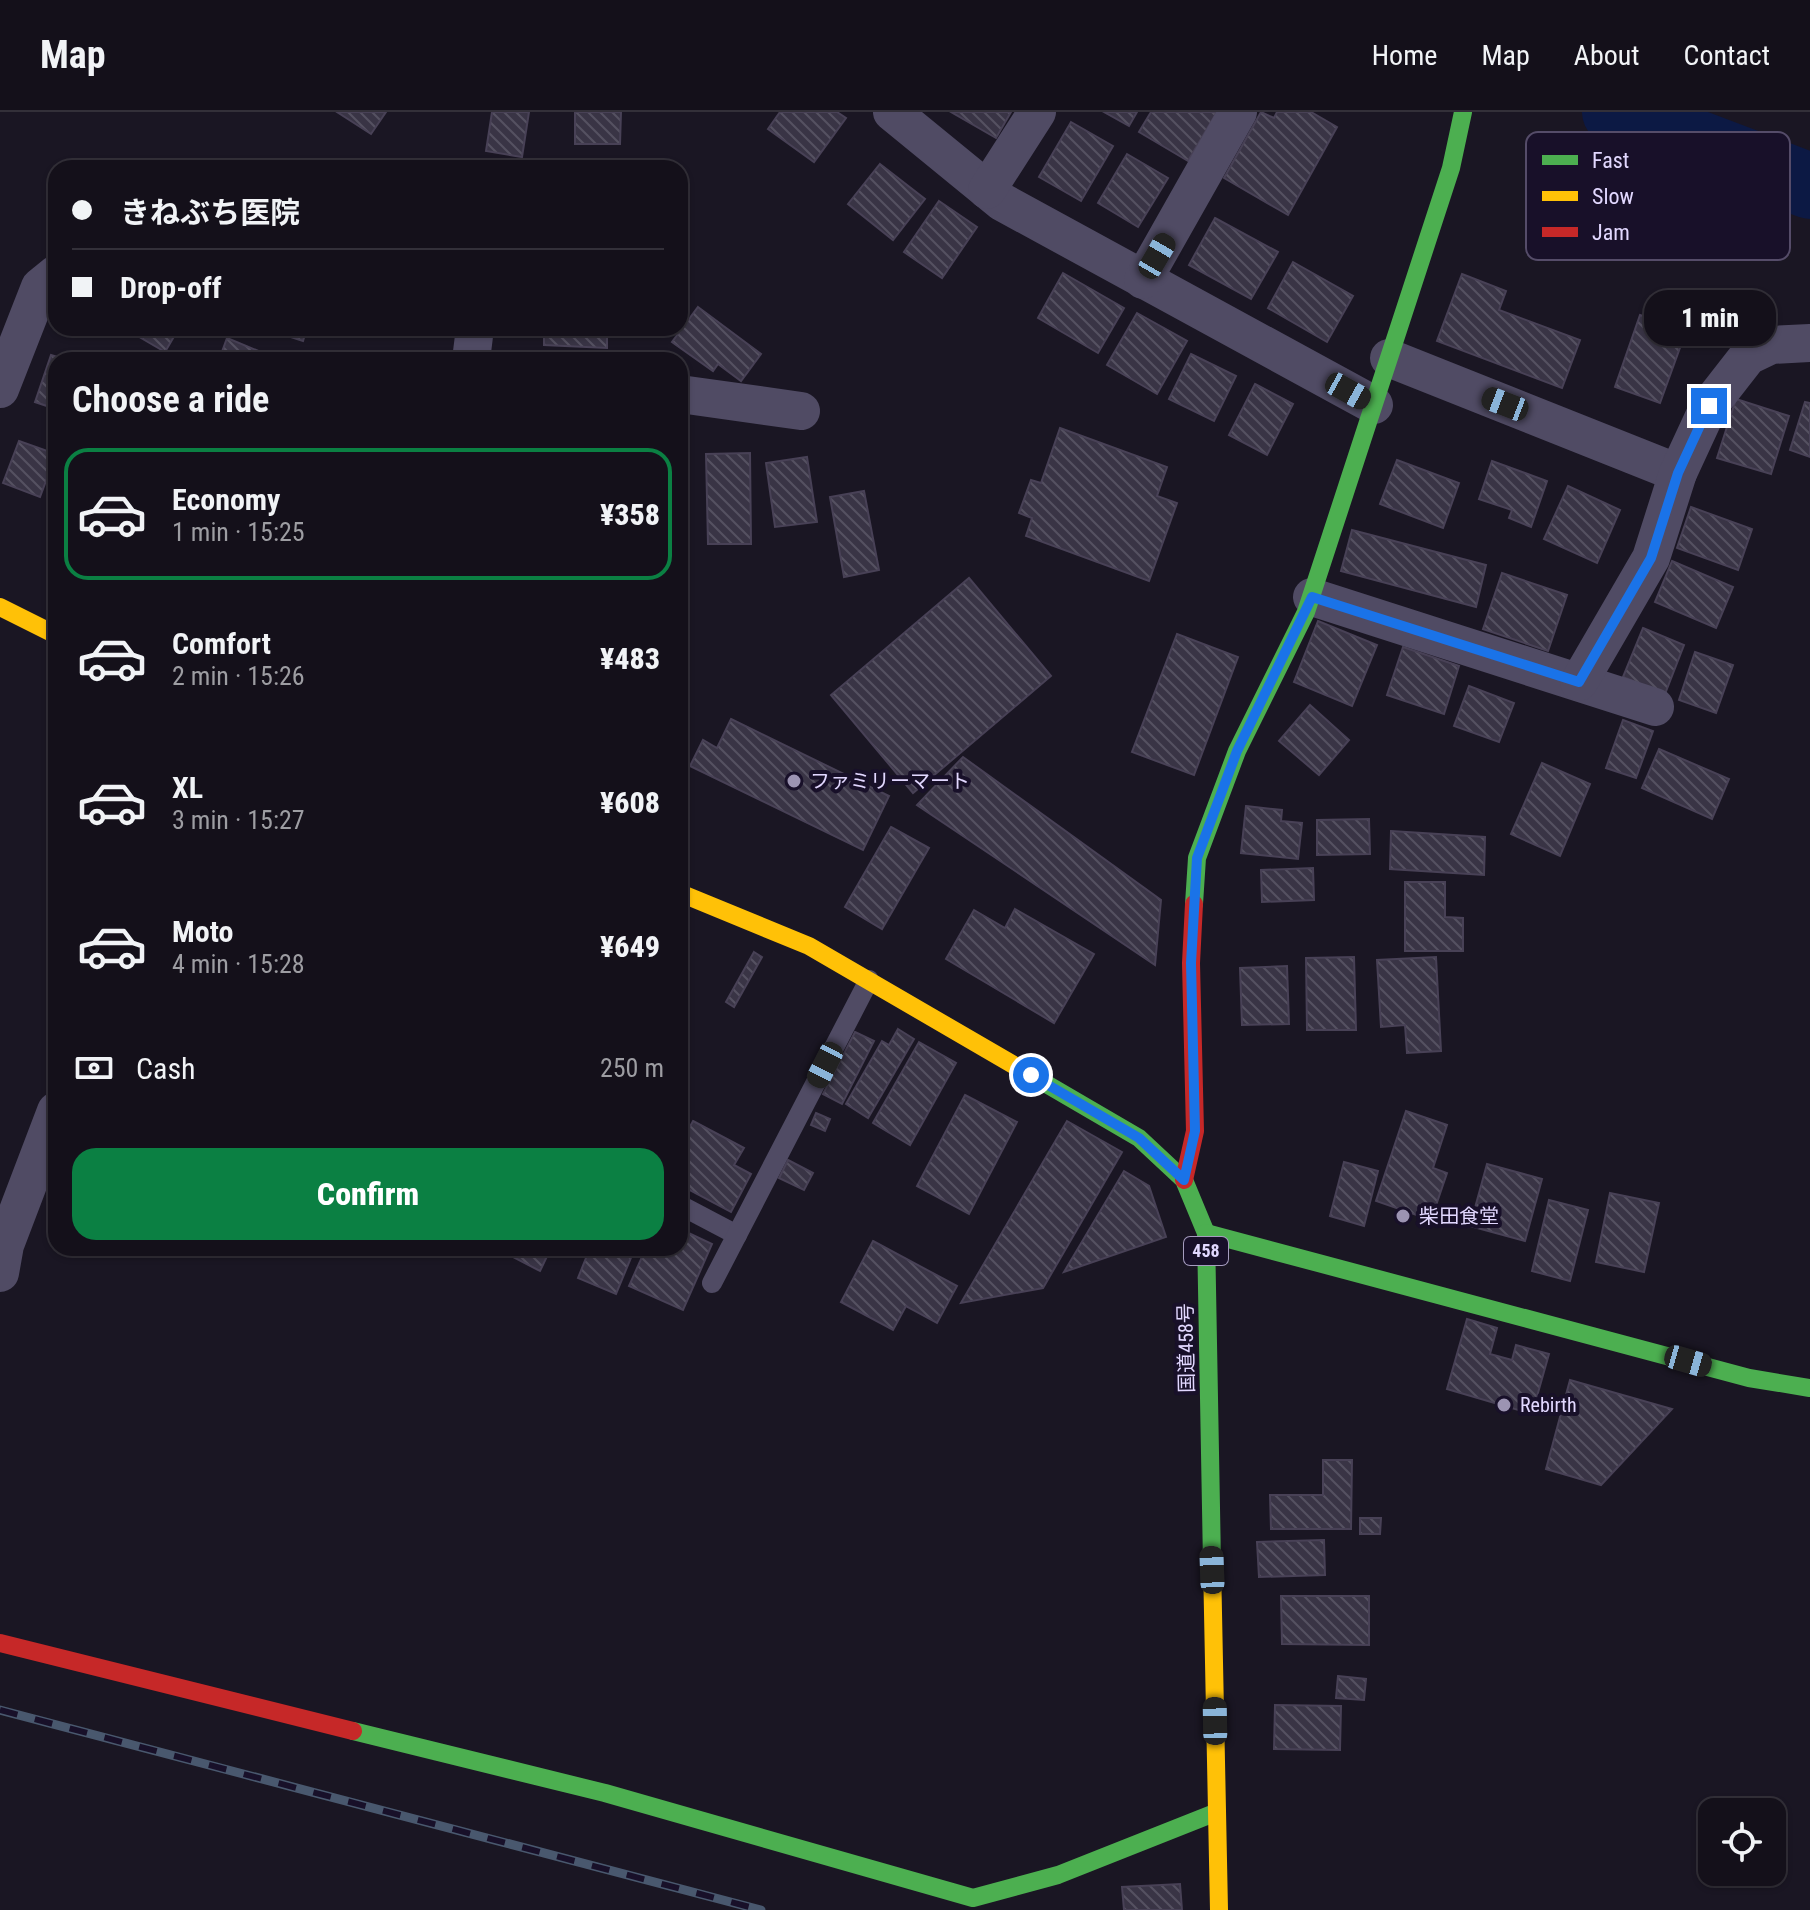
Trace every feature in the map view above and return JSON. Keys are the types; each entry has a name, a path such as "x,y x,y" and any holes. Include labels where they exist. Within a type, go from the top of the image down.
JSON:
{"main road":[{"path":"1184,1180 1195,1131 1191,963 1197,858 1237,751 1312,597 1451,168 1463,112"},
{"path":"0,607 48,631"},
{"name":"国道458号","path":"688,896 809,946 869,980 1139,1138 1184,1180 1206,1233 1219,1910"},
{"path":"1206,1233 1749,1378 1810,1388"},
{"path":"0,1643 605,1793 973,1898 1058,1875 1217,1812"}],"street":[{"path":"892,112 1002,202 1374,405"},
{"path":"987,190 1037,112"},
{"path":"1143,280 1238,112"},
{"path":"0,389 40,287 48,280"},
{"path":"1579,682 1651,558 1678,473 1709,406 1748,356 1771,345 1810,343"},
{"path":"1389,358 1678,473"},
{"path":"688,395 801,411"},
{"path":"1312,597 1655,707"},
{"path":"0,1273 5,1245 48,1132"}],"lane":[{"path":"712,1283 869,980"},
{"path":"688,1209 737,1235"}],"building":[{"path":"337,112 386,112 371,134"},
{"path":"492,112 529,112 522,157 486,151"},
{"path":"575,112 621,112 620,144 575,144"},
{"path":"780,112 837,112 846,118 814,162 768,129"},
{"path":"951,112 1011,112 996,138"},
{"path":"1104,112 1137,112 1129,126"},
{"path":"1151,112 1217,112 1188,161 1139,132"},
{"path":"1261,112 1274,118 1277,112 1311,112 1337,127 1288,215 1224,178"},
{"path":"1071,122 1113,146 1081,201 1039,177"},
{"path":"1127,154 1168,178 1138,227 1098,203"},
{"path":"880,164 925,199 893,240 848,204"},
{"path":"939,201 977,227 942,278 904,252"},
{"path":"1215,218 1278,252 1251,299 1189,265"},
{"path":"1293,262 1353,296 1327,342 1268,308"},
{"path":"1063,273 1124,308 1098,353 1038,318"},
{"path":"1462,274 1506,291 1499,310 1580,340 1562,388 1437,341"},
{"path":"698,307 761,354 741,381 718,364 713,371 672,342 676,336 688,336 688,320"},
{"path":"1137,313 1187,341 1157,394 1107,365"},
{"path":"1640,315 1686,331 1660,403 1615,387"},
{"path":"138,336 174,336 165,352"},
{"path":"288,336 305,336 303,341"},
{"path":"544,336 607,336 607,348 544,345"},
{"path":"227,338 261,352 222,352"},
{"path":"1191,354 1236,376 1214,421 1169,399"},
{"path":"48,364 48,406 35,402"},
{"path":"1255,384 1293,404 1267,455 1229,435"},
{"path":"1736,399 1789,416 1771,474 1717,458"},
{"path":"1805,402 1810,403 1810,457 1790,450"},
{"path":"1060,428 1167,467 1157,496 1177,503 1149,581 1026,536 1032,518 1019,513 1031,480 1041,483"},
{"path":"19,441 48,451 48,476 40,497 3,483"},
{"path":"750,453 751,544 708,544 706,454"},
{"path":"807,457 817,522 775,527 766,463"},
{"path":"1397,460 1459,483 1443,528 1380,504"},
{"path":"1492,461 1547,481 1531,527 1509,518 1512,510 1479,499"},
{"path":"1568,486 1620,510 1597,563 1544,539"},
{"path":"864,491 879,570 844,577 830,497"},
{"path":"1691,507 1752,529 1738,570 1677,548"},
{"path":"1352,530 1486,565 1476,607 1341,571"},
{"path":"1672,561 1733,587 1716,628 1655,602"},
{"path":"1502,573 1567,595 1548,651 1483,629"},
{"path":"969,578 1051,676 913,793 831,695"},
{"path":"1318,621 1377,645 1352,706 1294,682"},
{"path":"1643,628 1684,645 1665,694 1623,677"},
{"path":"1177,634 1238,657 1194,775 1132,752"},
{"path":"1403,647 1459,666 1444,714 1387,695"},
{"path":"1695,652 1733,665 1716,713 1679,700"},
{"path":"1469,686 1514,703 1499,742 1454,726"},
{"path":"1310,705 1349,740 1319,775 1279,741"},
{"path":"731,719 889,796 863,850 690,766 703,740 717,748"},
{"path":"1623,720 1653,731 1636,778 1606,768"},
{"path":"1659,749 1729,779 1712,819 1642,788"},
{"path":"963,757 1161,900 1155,965 917,805"},
{"path":"1542,763 1590,784 1560,856 1511,834"},
{"path":"1246,806 1282,810 1281,821 1302,823 1298,859 1241,853"},
{"path":"1369,819 1370,854 1317,855 1317,820"},
{"path":"891,827 929,848 882,929 845,907"},
{"path":"1391,831 1485,837 1484,875 1390,869"},
{"path":"1313,868 1314,900 1262,902 1261,870"},
{"path":"1405,882 1445,882 1445,917 1463,918 1463,951 1405,951"},
{"path":"1015,909 1094,954 1054,1023 946,959 974,910 1005,928"},
{"path":"754,952 762,957 734,1007 726,1002"},
{"path":"1354,957 1356,1030 1307,1030 1306,958"},
{"path":"1436,957 1441,1051 1407,1053 1405,1025 1381,1027 1377,960"},
{"path":"1287,966 1289,1024 1242,1025 1240,968"},
{"path":"898,1029 914,1039 868,1118 846,1104 882,1041 889,1045"},
{"path":"855,1032 874,1041 842,1104 823,1094"},
{"path":"919,1042 956,1063 910,1145 873,1123"},
{"path":"965,1095 1017,1122 969,1214 917,1186"},
{"path":"1406,1111 1447,1125 1433,1168 1447,1173 1431,1220 1376,1201"},
{"path":"816,1113 830,1119 825,1131 811,1125"},
{"path":"693,1121 744,1148 734,1165 751,1174 731,1212 688,1189 688,1130"},
{"path":"1067,1121 1122,1152 1043,1288 961,1303"},
{"path":"788,1160 813,1173 804,1190 779,1178"},
{"path":"1344,1162 1378,1171 1364,1226 1330,1216"},
{"path":"1487,1164 1542,1179 1525,1241 1470,1226"},
{"path":"1124,1171 1149,1186 1166,1237 1064,1272"},
{"path":"1610,1193 1659,1203 1644,1272 1596,1262"},
{"path":"1549,1200 1588,1210 1570,1281 1532,1271"},
{"path":"688,1233 712,1244 683,1310 629,1286 642,1256 688,1256"},
{"path":"873,1241 957,1286 937,1323 906,1306 893,1330 841,1302"},
{"path":"511,1256 547,1256 540,1271"},
{"path":"587,1256 632,1256 616,1294 578,1278"},
{"path":"1467,1319 1497,1328 1490,1354 1512,1360 1516,1345 1549,1354 1532,1414 1447,1389"},
{"path":"1570,1380 1672,1409 1601,1485 1546,1469"},
{"path":"1323,1460 1352,1460 1351,1529 1271,1529 1270,1495 1323,1495"},
{"path":"1360,1518 1381,1518 1380,1534 1360,1534"},
{"path":"1324,1540 1325,1575 1259,1577 1257,1542"},
{"path":"1281,1596 1369,1596 1369,1645 1282,1644"},
{"path":"1338,1676 1366,1679 1364,1700 1336,1698"},
{"path":"1275,1705 1341,1706 1340,1750 1274,1749"},
{"path":"1180,1884 1182,1910 1124,1910 1122,1887"}],"waterway":[{"path":"1615,112 1668,132"},
{"path":"1790,178 1810,186"}],"railway":[{"path":"0,1710 761,1910"}],"traffic: fast":[{"path":"1194,904 1197,858 1237,751 1306,612 1451,168 1463,112"},
{"path":"1043,1082 1139,1138 1184,1180 1206,1233 1212,1563"},
{"path":"1206,1233 1749,1378 1810,1388"},
{"path":"353,1731 605,1793 973,1898 1058,1875 1217,1812"}],"traffic: slow":[{"path":"0,607 48,631"},
{"path":"688,896 809,946 1043,1082"},
{"path":"1212,1563 1219,1910"}],"traffic: jam":[{"path":"1184,1180 1195,1131 1191,963 1194,904"},
{"path":"0,1643 353,1731"}],"place":[{"name":"ファミリーマート","path":"794,781"},
{"name":"柴田食堂","path":"1403,1216"},
{"name":"Rebirth","path":"1504,1405"}],"route":[{"path":"1031,1075 1139,1138 1184,1180 1195,1131 1191,963 1197,858 1237,751 1312,597 1579,682 1651,558 1678,473 1709,406"}]}
